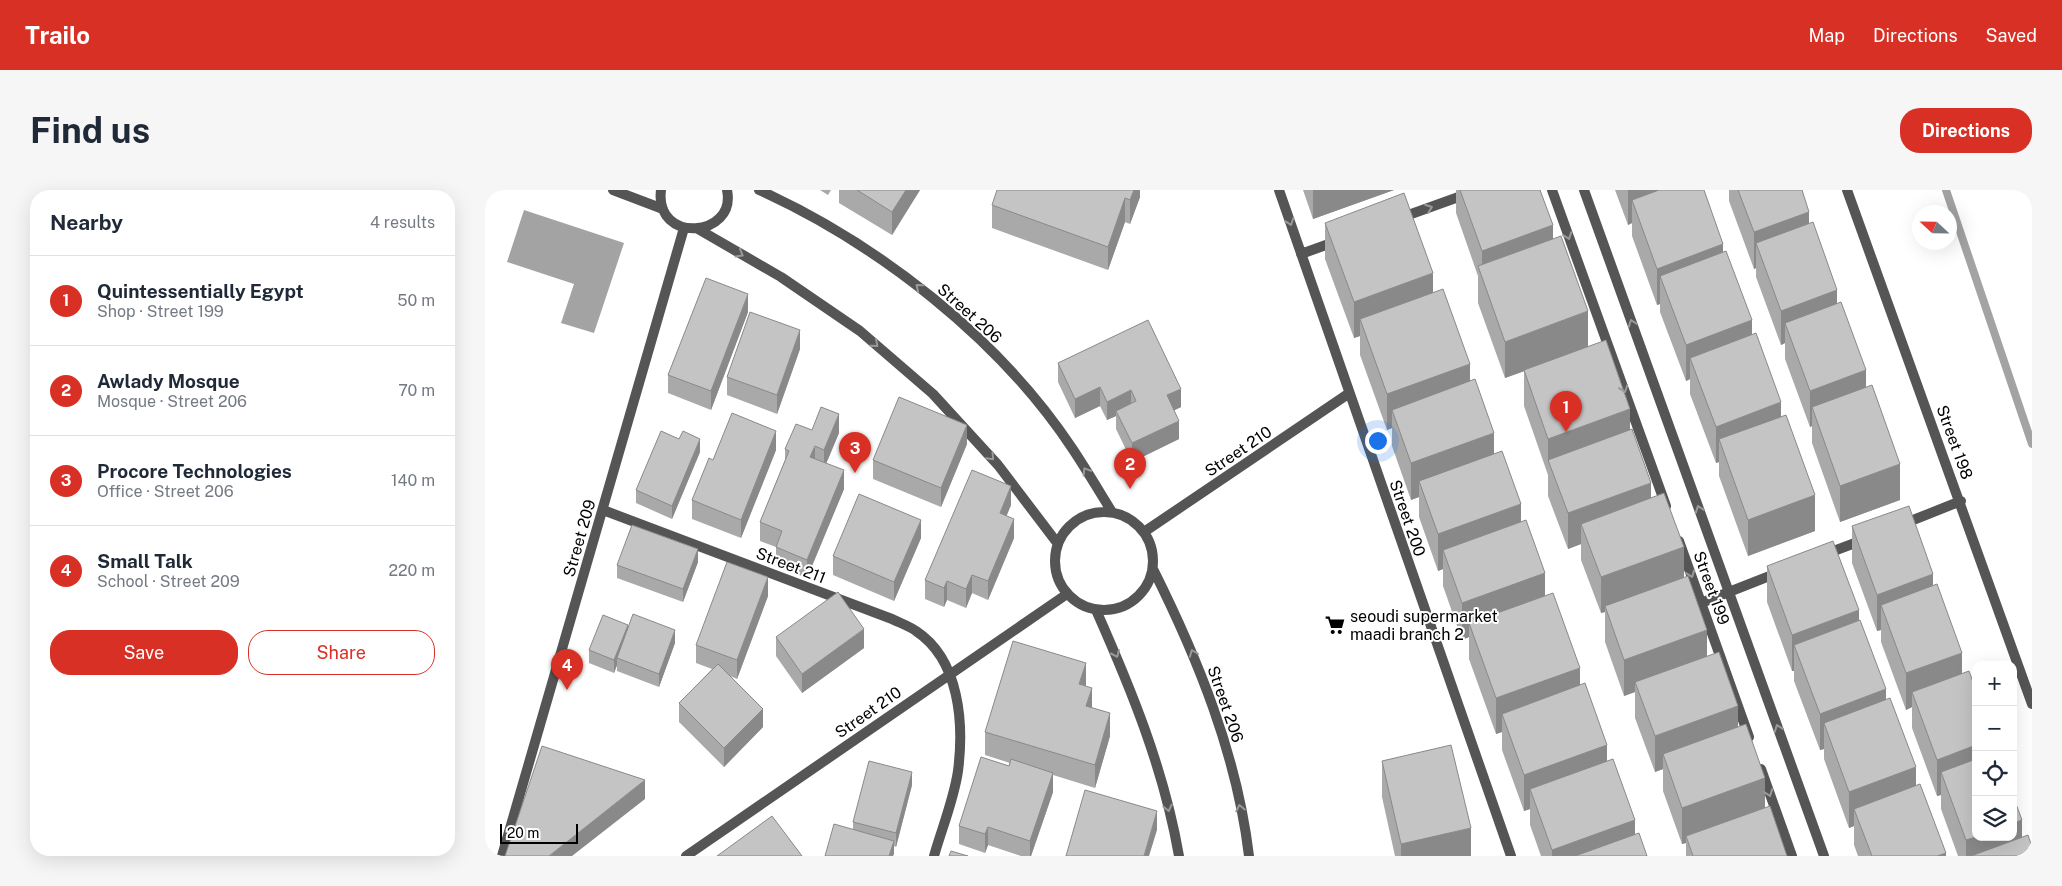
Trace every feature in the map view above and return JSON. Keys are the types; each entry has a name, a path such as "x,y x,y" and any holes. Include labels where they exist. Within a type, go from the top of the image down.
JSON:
{"street":[{"path":"613,190 663,209"},
{"path":"661,190 660,198 663,209 675,224 684,228 698,229 709,226 719,218 726,207 727,190"},
{"name":"Street 206","path":"759,190 787,202 853,240 914,283 972,332 1025,387 1071,446 1112,512"},
{"name":"Street 200","path":"1279,190 1511,856"},
{"path":"1394,220 1478,190"},
{"name":"Street 199","path":"1552,190 1752,744"},
{"name":"Street 199","path":"1584,190 1824,856"},
{"name":"Street 198","path":"1847,190 1961,501 2032,704"},
{"name":"Street 209","path":"502,856 684,228"},
{"path":"698,229 781,277 860,331 933,394 998,465 1058,544"},
{"path":"1301,254 1347,237"},
{"name":"Street 210","path":"1144,532 1349,394"},
{"path":"1896,527 1961,501"},
{"name":"Street 211","path":"603,510 892,619 916,631 936,650 950,674 959,723 958,772 934,856"},
{"path":"1095,512 1112,512 1130,519 1144,532 1152,550 1153,569 1146,587 1132,601 1115,609 1095,610 1080,604 1067,594 1058,579 1055,561 1058,544 1067,529 1080,518 1095,512"},
{"path":"1813,560 1877,534"},
{"path":"1701,603 1794,567"},
{"name":"Street 206","path":"1153,569 1185,634 1211,701 1232,770 1249,856"},
{"name":"Street 210","path":"686,856 1067,594"},
{"path":"1095,610 1131,689 1159,770 1179,856"},
{"path":"1759,762 1792,856"}],"shaded area":[{"path":"524,210 624,243 594,333 561,323 574,284 507,262"}],"building":[{"path":"857,190 906,190 892,212"},
{"path":"997,190 1134,190 1130,200 1125,198 1108,247 992,205"},
{"path":"1460,190 1540,190 1553,225 1482,251"},
{"path":"1659,190 1704,190 1723,244 1657,269 1632,200"},
{"path":"1738,190 1802,190 1809,212 1754,232"},
{"path":"1404,193 1433,273 1354,302 1325,223"},
{"path":"1813,222 1837,290 1781,311 1756,243"},
{"path":"1561,236 1588,311 1505,342 1478,266"},
{"path":"1726,251 1752,320 1686,345 1660,276"},
{"path":"706,278 748,294 711,391 668,375"},
{"path":"1443,289 1470,364 1387,394 1360,319"},
{"path":"1841,302 1866,370 1810,391 1785,323"},
{"path":"750,312 800,330 777,395 727,377"},
{"path":"1148,320 1181,389 1167,395 1179,421 1132,443 1116,411 1136,401 1131,390 1107,402 1100,387 1075,399 1058,363"},
{"path":"1756,333 1781,402 1716,427 1690,358"},
{"path":"1606,340 1630,409 1548,439 1524,370"},
{"path":"1475,379 1494,433 1411,463 1392,410"},
{"path":"1872,385 1900,464 1840,486 1812,407"},
{"path":"899,397 967,425 941,488 873,460"},
{"path":"821,407 839,414 824,450 815,446 810,457 844,470 807,560 776,547 782,531 760,522 789,451 785,449 796,424 812,430"},
{"path":"732,413 776,431 741,520 692,500 709,458 713,460"},
{"path":"1786,415 1815,495 1748,520 1719,439"},
{"path":"1632,429 1651,483 1568,513 1548,460"},
{"path":"661,431 679,439 683,431 700,439 672,506 636,490"},
{"path":"1502,451 1521,504 1438,534 1419,481"},
{"path":"972,470 1011,486 1000,513 1014,519 988,581 972,575 966,589 947,581 944,588 925,580"},
{"path":"1664,493 1684,547 1601,577 1581,524"},
{"path":"859,494 921,520 894,582 833,556"},
{"path":"1909,506 1933,574 1877,595 1852,526"},
{"path":"1526,520 1545,573 1462,603 1443,550"},
{"path":"632,525 698,549 683,589 617,565"},
{"path":"1833,541 1859,610 1792,635 1767,566"},
{"path":"727,562 768,577 737,660 696,645"},
{"path":"1688,576 1707,630 1624,660 1605,606"},
{"path":"1937,584 1962,653 1906,673 1881,605"},
{"path":"838,592 864,629 802,674 776,637"},
{"path":"1553,593 1580,668 1496,698 1469,623"},
{"path":"633,614 675,630 659,674 617,658"},
{"path":"603,615 628,625 614,660 589,650"},
{"path":"1860,620 1886,689 1820,714 1794,645"},
{"path":"1013,641 1086,663 1079,684 1092,688 1086,706 1110,713 1095,765 985,732"},
{"path":"1719,652 1738,706 1655,736 1635,682"},
{"path":"718,664 763,709 724,748 679,703"},
{"path":"1969,671 1972,679 1972,747 1937,760 1912,692"},
{"path":"1585,683 1607,745 1524,775 1502,714"},
{"path":"1890,698 1916,767 1849,792 1824,723"},
{"path":"1746,724 1765,778 1682,808 1663,754"},
{"path":"1451,745 1471,828 1401,844 1382,761"},
{"path":"542,746 645,780 549,856 505,856"},
{"path":"981,757 1009,766 1011,759 1053,773 1030,841 988,827 985,834 959,826"},
{"path":"1613,759 1635,820 1552,850 1530,789"},
{"path":"1972,760 1972,838 1966,840 1941,772"},
{"path":"869,761 912,772 896,833 853,822"},
{"path":"1920,784 1946,853 1937,856 1872,856 1854,809"},
{"path":"1085,790 1157,811 1144,856 1066,856"},
{"path":"1770,806 1787,856 1693,856 1686,836"},
{"path":"2017,807 2022,820 2017,822"},
{"path":"772,816 802,856 717,856"},
{"path":"834,824 894,841 889,856 825,856"},
{"path":"1639,833 1647,856 1575,856"},
{"path":"2028,835 2032,847 2032,856 1971,856 2012,841 2017,841 2017,839"},
{"path":"951,851 968,856 949,856"}],"waterway":[{"path":"1946,190 2032,444"}],"place":[{"name":"Quintessentially Egypt","path":"1566,432"},
{"name":"Procore Technologies","path":"855,473"},
{"name":"Awlady Mosque","path":"1130,489"},
{"name":"seoudi supermarket maadi branch 2","path":"1335,625"},
{"name":"Small Talk","path":"567,690"}]}
